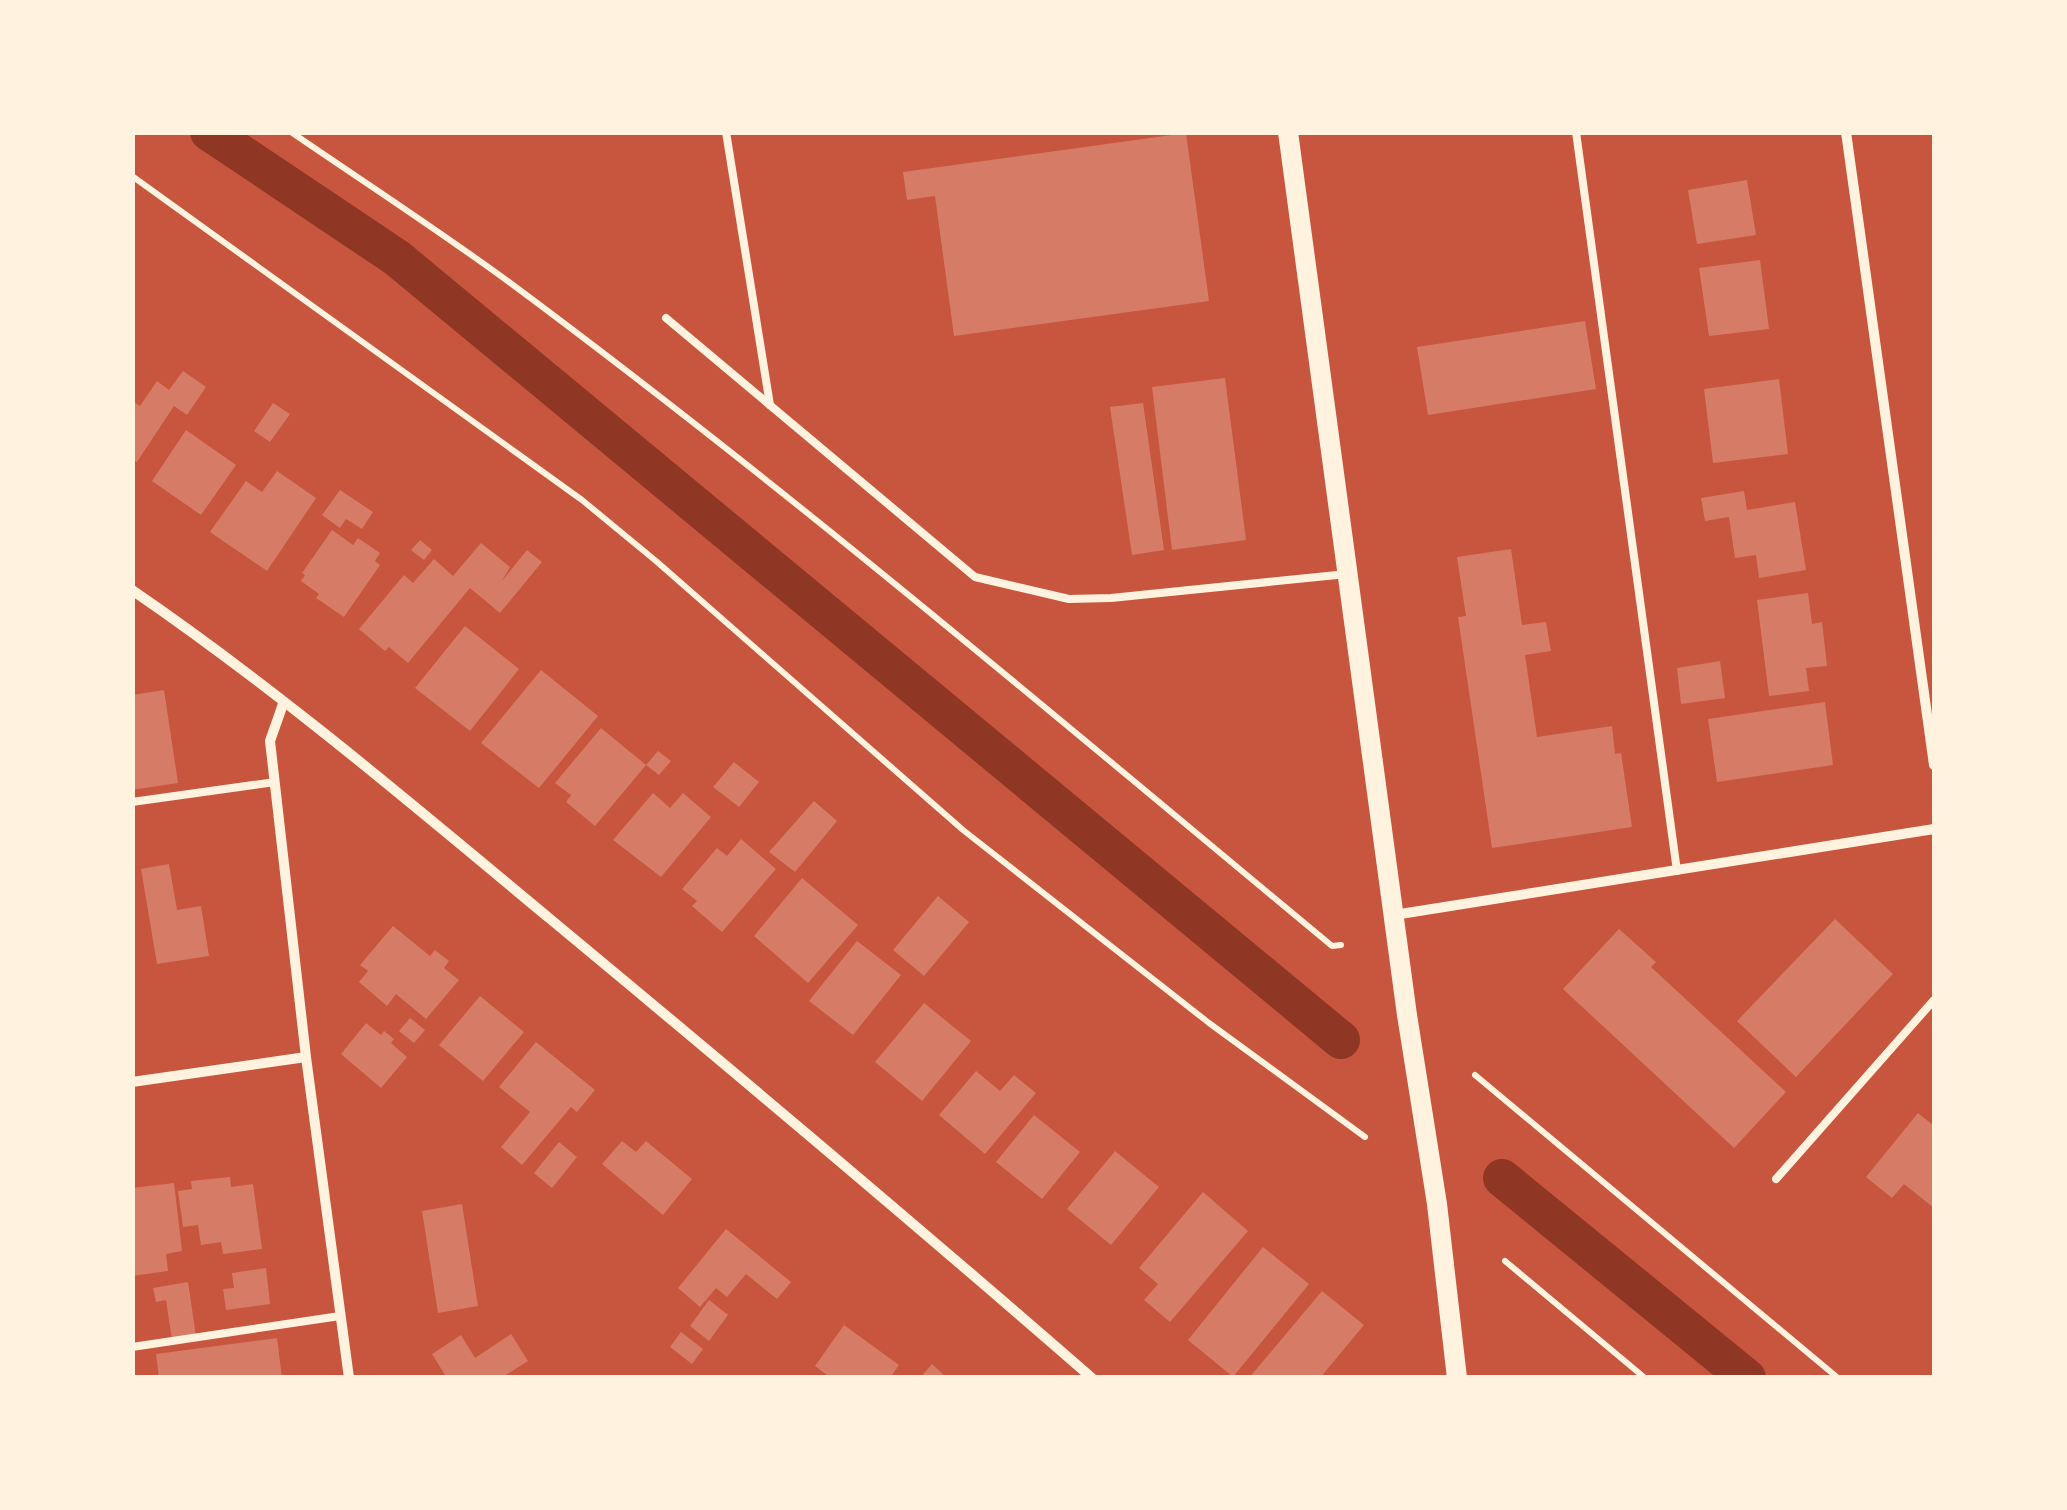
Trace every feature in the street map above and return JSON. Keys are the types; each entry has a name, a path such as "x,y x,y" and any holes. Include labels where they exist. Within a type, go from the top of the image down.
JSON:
{"main road":[{"path":"1288,132 1458,1378"}],"street":[{"path":"1846,132 1934,765"},
{"path":"132,590 191,630 352,754 814,1138 1092,1378"},
{"path":"283,704 270,740 348,1378"},
{"path":"1393,916 1934,829"},
{"path":"132,1082 306,1057"}],"lane":[{"path":"726,132 770,405"},
{"path":"1576,132 1676,871"},
{"path":"666,318 976,577 1069,599 1347,574"},
{"path":"132,802 275,782"},
{"path":"1776,1178 1934,1000"},
{"path":"132,1348 340,1316"}],"path":[{"path":"291,132 507,281 724,446 1332,946 1342,945"},
{"path":"132,176 582,500 963,830 1209,1023 1365,1137"},
{"path":"1476,1074 1838,1378"},
{"path":"1505,1261 1644,1378"}],"building":[{"path":"1186,133 1209,301 954,336 935,196 907,200 903,172"},
{"path":"1747,180 1756,235 1697,244 1688,190"},
{"path":"1760,260 1769,329 1709,336 1699,268"},
{"path":"1585,321 1596,389 1428,415 1417,347"},
{"path":"183,371 206,387 187,415 174,406 137,462 132,459 132,401 140,406 157,381 169,390"},
{"path":"1225,378 1246,540 1172,550 1152,387"},
{"path":"1779,379 1788,454 1713,463 1704,389"},
{"path":"273,403 290,414 270,442 254,431"},
{"path":"1143,403 1164,550 1132,555 1110,407"},
{"path":"186,430 236,465 201,515 152,481"},
{"path":"277,471 316,498 267,571 210,532 246,481 262,492"},
{"path":"340,490 373,512 362,529 346,519 340,528 322,515"},
{"path":"1744,491 1747,510 1795,502 1806,570 1759,578 1756,555 1735,558 1729,517 1705,521 1701,498"},
{"path":"332,530 353,545 358,538 380,553 375,561 380,565 344,617 316,598 319,594 301,581 305,575 302,573"},
{"path":"420,540 432,550 424,560 411,550"},
{"path":"481,543 510,567 502,581 527,550 542,562 500,613 470,588 408,663 389,647 385,651 359,629 404,575 413,583 434,559 453,576"},
{"path":"1511,549 1522,625 1546,622 1551,651 1525,655 1537,737 1612,726 1615,754 1621,753 1632,827 1492,848 1458,617 1466,616 1457,557"},
{"path":"1808,593 1812,624 1822,622 1827,666 1806,668 1809,691 1769,696 1757,600"},
{"path":"465,626 519,669 470,731 415,688"},
{"path":"1720,661 1725,698 1681,704 1677,668"},
{"path":"541,670 598,716 539,788 481,743"},
{"path":"164,690 178,783 132,790 132,695"},
{"path":"1825,702 1833,765 1717,782 1708,719"},
{"path":"601,728 646,765 595,826 566,802 571,795 555,783"},
{"path":"658,751 671,761 659,775 646,765"},
{"path":"734,762 759,782 739,807 713,787"},
{"path":"653,793 670,808 683,793 711,817 661,877 613,840"},
{"path":"814,801 837,821 795,872 769,852"},
{"path":"741,839 776,869 722,932 692,906 697,901 682,889 717,848 727,856"},
{"path":"169,864 177,910 201,906 209,956 157,964 141,869"},
{"path":"802,878 858,925 808,983 754,936"},
{"path":"938,896 969,922 924,976 893,950"},
{"path":"1835,919 1893,974 1796,1077 1737,1021"},
{"path":"393,926 430,956 435,950 449,961 444,968 459,980 426,1019 396,994 387,1006 359,982 368,971 360,965"},
{"path":"1619,929 1656,962 1651,967 1786,1092 1734,1148 1563,989"},
{"path":"857,941 901,975 853,1035 809,1001"},
{"path":"480,996 524,1032 483,1081 439,1045"},
{"path":"924,1003 971,1041 922,1101 875,1062"},
{"path":"410,1018 425,1030 414,1043 399,1031"},
{"path":"366,1023 394,1039 391,1043 407,1057 381,1088 341,1054"},
{"path":"536,1042 595,1090 577,1112 571,1107 522,1165 501,1147 530,1112 499,1087"},
{"path":"976,1071 1000,1091 1014,1075 1036,1093 985,1154 939,1115"},
{"path":"1918,1113 1934,1126 1934,1208 1904,1184 1892,1198 1866,1177"},
{"path":"1034,1115 1080,1152 1042,1199 996,1162"},
{"path":"622,1141 636,1152 646,1141 692,1179 663,1215 602,1164"},
{"path":"559,1142 577,1157 552,1188 534,1173"},
{"path":"1115,1151 1159,1187 1111,1245 1067,1209"},
{"path":"230,1177 231,1187 253,1184 262,1249 223,1254 221,1242 201,1245 198,1225 183,1227 178,1191 192,1189 191,1181"},
{"path":"174,1183 182,1251 166,1254 168,1271 132,1276 132,1188"},
{"path":"1203,1192 1248,1231 1170,1322 1144,1300 1158,1284 1139,1268"},
{"path":"462,1204 478,1306 438,1313 422,1211"},
{"path":"726,1229 791,1282 777,1299 746,1274 727,1297 716,1288 700,1307 678,1288"},
{"path":"1263,1247 1309,1284 1233,1377 1188,1340"},
{"path":"266,1268 270,1304 226,1310 223,1289 234,1288 232,1273"},
{"path":"188,1282 196,1336 172,1340 166,1300 156,1302 153,1288"},
{"path":"1322,1291 1364,1325 1320,1378 1249,1378"},
{"path":"709,1300 728,1315 709,1341 690,1326"},
{"path":"844,1325 899,1365 890,1378 825,1378 827,1375 815,1366"},
{"path":"681,1332 703,1349 692,1364 670,1347"},
{"path":"511,1334 528,1361 506,1375 508,1378 447,1378 432,1354 461,1335 475,1358"},
{"path":"277,1338 282,1378 159,1378 156,1354"},
{"path":"932,1364 947,1378 920,1378"}],"waterway":[{"path":"209,132 397,258 1341,1040"},
{"path":"1502,1178 1747,1378"}]}
